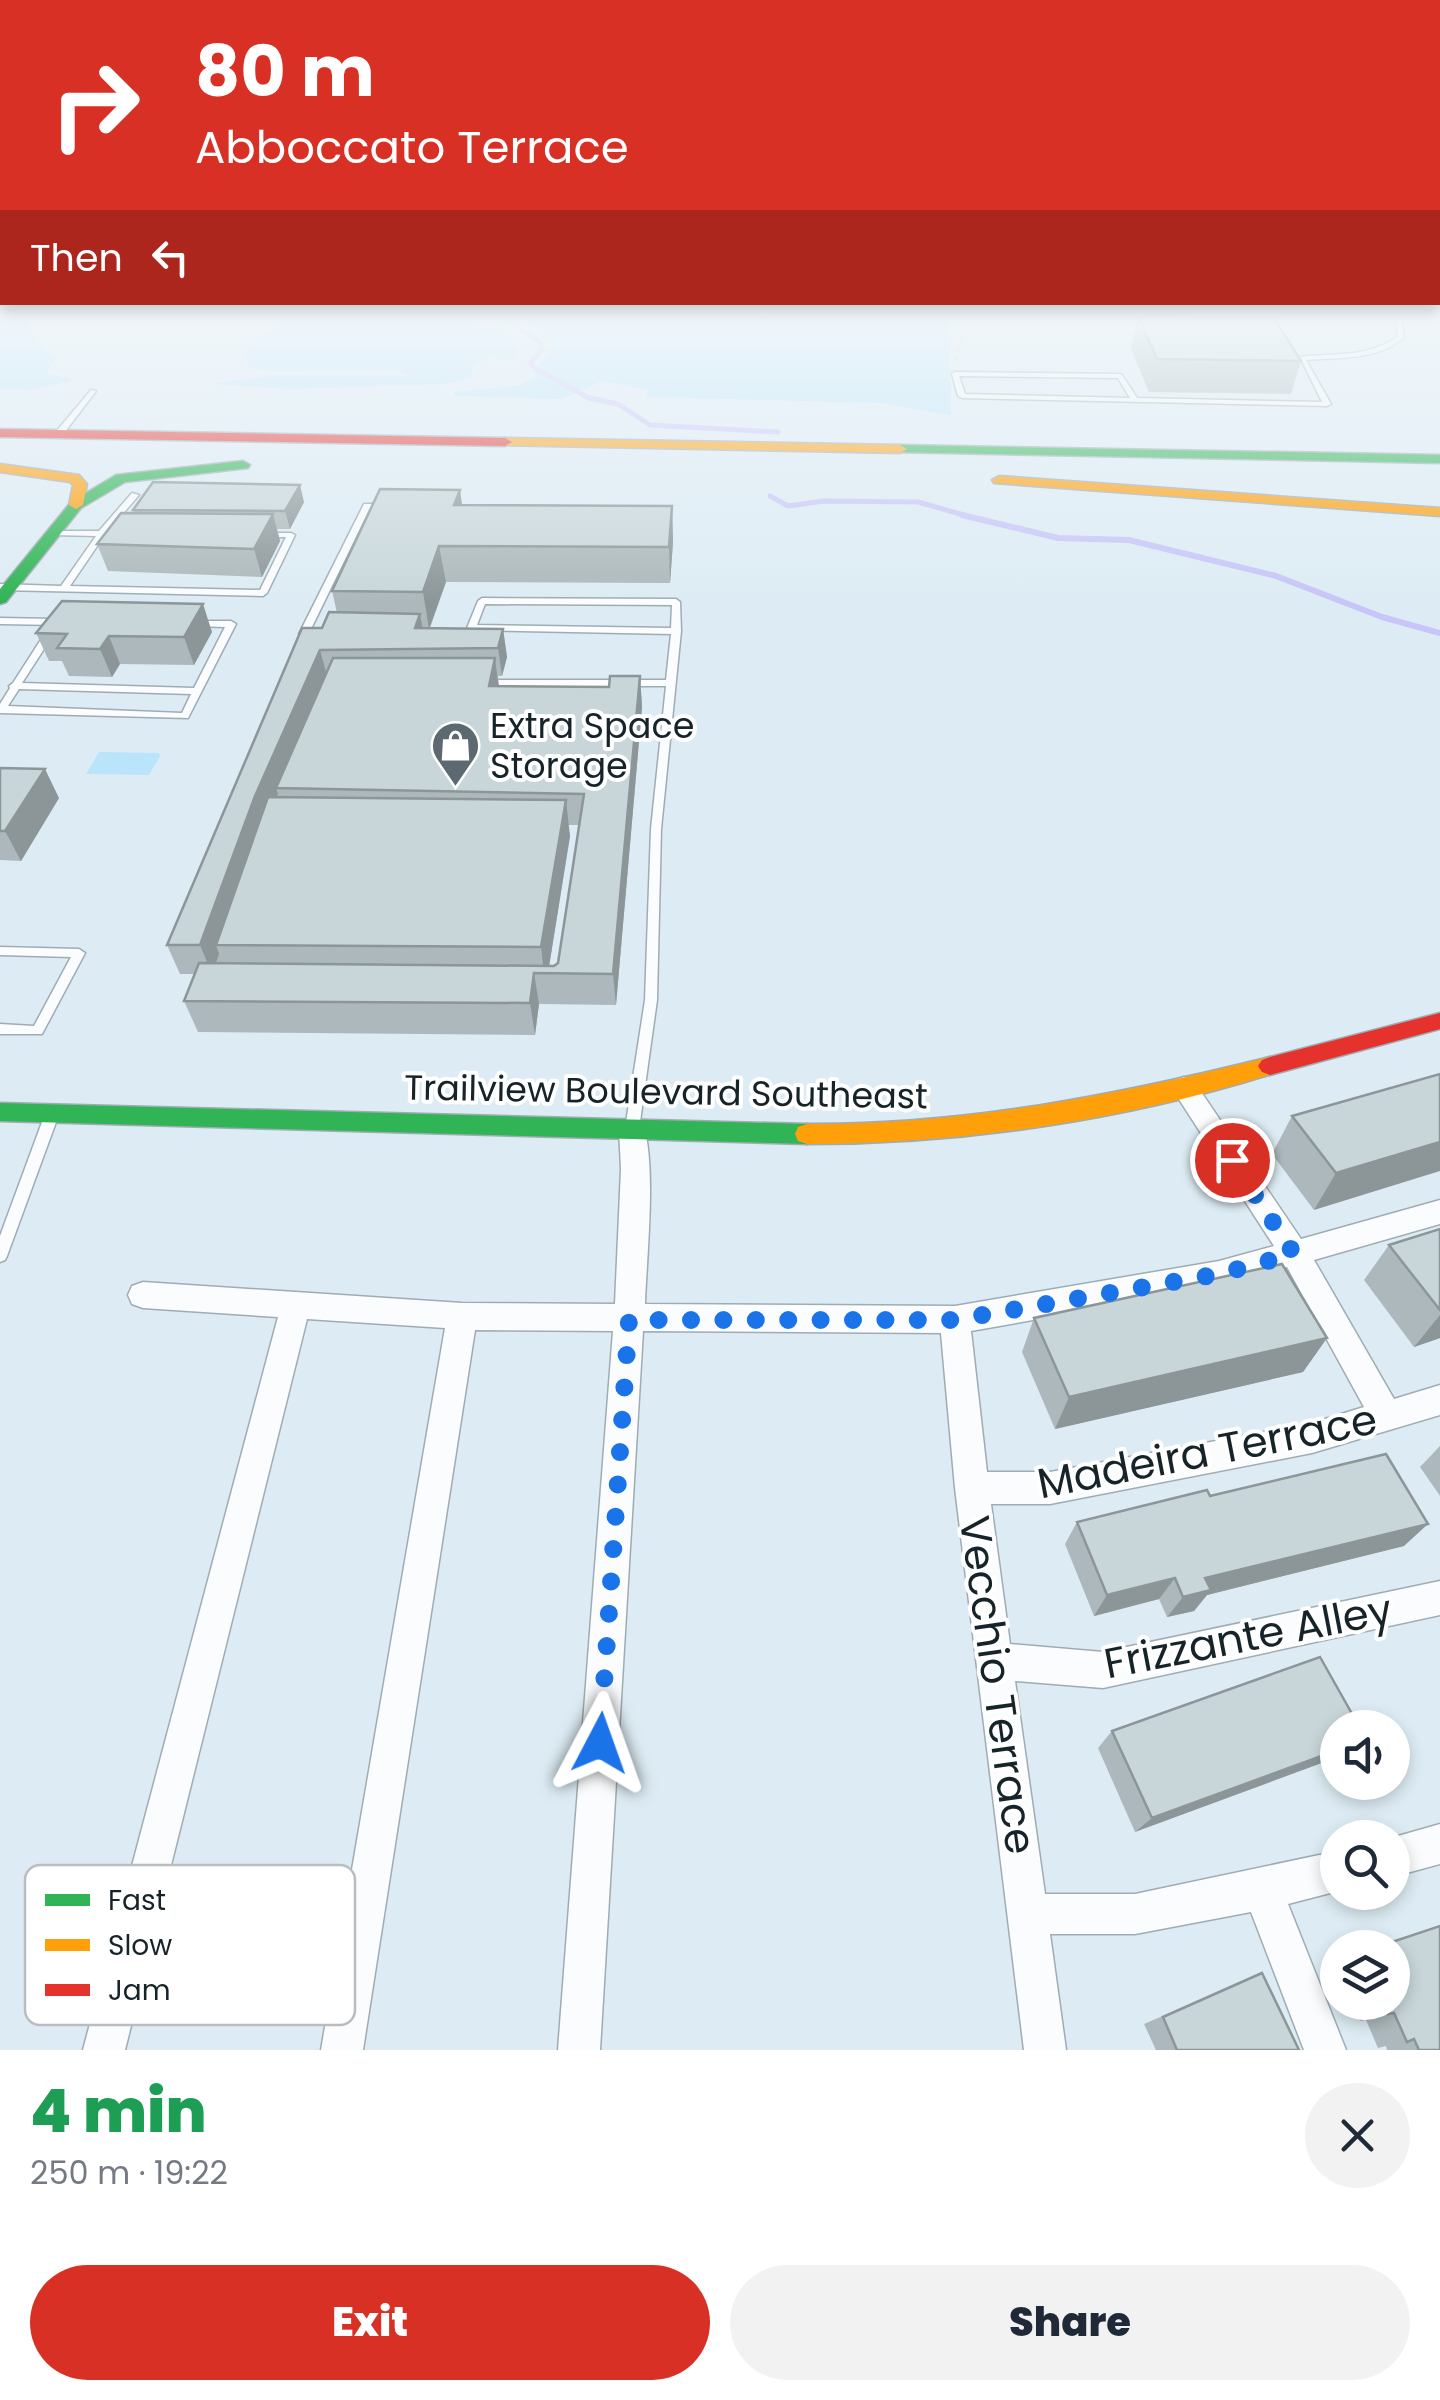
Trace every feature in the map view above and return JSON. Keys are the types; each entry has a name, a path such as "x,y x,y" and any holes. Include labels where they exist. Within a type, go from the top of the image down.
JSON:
{"main road":[{"path":"0,433 1440,459"},
{"path":"845,449 1369,434"},
{"path":"0,465 253,466 121,478 102,486 76,505 3,591"},
{"path":"0,465 74,478 80,484 76,505"},
{"path":"1388,484 970,477 1440,512"},
{"name":"Trailview Boulevard Southeast","path":"0,1112 825,1135 946,1129 1054,1114 1184,1087 1440,1021"}],"street":[{"path":"1184,1087 1294,1254 1387,1417"},
{"path":"579,2050 629,1320 635,1169 632,1129"},
{"path":"143,1295 462,1316 954,1320 1219,1274 1440,1212"},
{"path":"152,1865 296,1305"},
{"path":"355,1970 462,1316"},
{"name":"Vecchio Terrace","path":"954,1320 1045,2050"},
{"name":"Madeira Terrace","path":"972,1488 1050,1488 1312,1438 1440,1400"},
{"name":"Frizzante Alley","path":"995,1661 1103,1670 1440,1598"},
{"path":"1410,1852 1440,1844"},
{"path":"1029,1914 1134,1914 1320,1876"},
{"path":"1262,1890 1325,2050"},
{"path":"104,2050 110,2025"},
{"path":"342,2050 346,2025"}],"lane":[{"path":"58,434 76,412"},
{"path":"64,588 134,495"},
{"path":"322,634 304,634 367,506 405,507"},
{"path":"53,533 140,534"},
{"path":"3,591 64,588 263,593 292,535 254,535"},
{"path":"632,1129 651,1000 656,830 676,632 676,602 482,600 467,630 676,632"},
{"path":"0,621 76,622"},
{"path":"57,622 0,709 185,716 231,624 173,624"},
{"path":"472,682 670,684"},
{"path":"14,686 198,691"},
{"path":"0,952 80,953 38,1030 0,1030"},
{"path":"0,1257 52,1114"}],"shaded area":[{"path":"99,752 160,756 149,775 86,774"}],"building":[{"path":"153,482 300,485 285,511 133,510"},
{"path":"380,489 460,490 454,505 672,506 669,547 439,546 423,592 332,591"},
{"path":"121,513 273,514 254,549 97,544"},
{"path":"62,601 203,604 184,637 109,636 100,649 57,648 67,634 36,633"},
{"path":"329,612 420,614 415,628 503,629 498,648 320,650 255,796 200,945 167,945 302,628 322,628"},
{"path":"333,658 495,658 489,686 609,687 610,676 640,676 613,974 534,973 530,1003 184,1001 199,963 558,963 584,794 276,788"},
{"path":"0,768 45,769 5,831 0,831"},
{"path":"268,797 566,800 541,947 216,945"},
{"path":"1440,1074 1440,1142 1336,1173 1292,1116"},
{"path":"1440,1229 1440,1310 1389,1245"},
{"path":"1282,1264 1327,1338 1069,1397 1034,1318"},
{"path":"1386,1454 1428,1524 1205,1578 1211,1590 1183,1597 1175,1578 1107,1595 1077,1522 1207,1490 1210,1496"},
{"path":"1320,1657 1350,1710 1320,1710 1320,1757 1152,1818 1112,1731"},
{"path":"1440,1926 1440,2050 1419,2050 1414,2039 1407,2042 1397,2020 1410,2020 1410,1936"},
{"path":"1262,1973 1299,2050 1177,2050 1163,2017"}],"waterway":[{"path":"630,412 650,425 778,432"},
{"path":"770,496 788,506 824,501 918,502 971,517"},
{"path":"962,515 1058,538 1129,540 1276,576 1382,617 1440,633"}],"traffic: fast":[{"path":"900,449 1440,459"},
{"path":"76,505 121,478 243,465"},
{"path":"0,599 76,505"},
{"path":"0,1112 807,1134"}],"traffic: slow":[{"path":"505,442 900,449"},
{"path":"0,468 74,478 80,484 76,505"},
{"path":"999,480 1440,512"},
{"path":"807,1134 866,1134 983,1125 1099,1106 1270,1066"}],"traffic: jam":[{"path":"0,433 505,442"},
{"path":"1270,1066 1440,1021"}],"place":[{"name":"Extra Space Storage","path":"455,788"}],"route":[{"path":"600,1743 629,1320 954,1320 1219,1274 1294,1254 1232,1160"}]}
